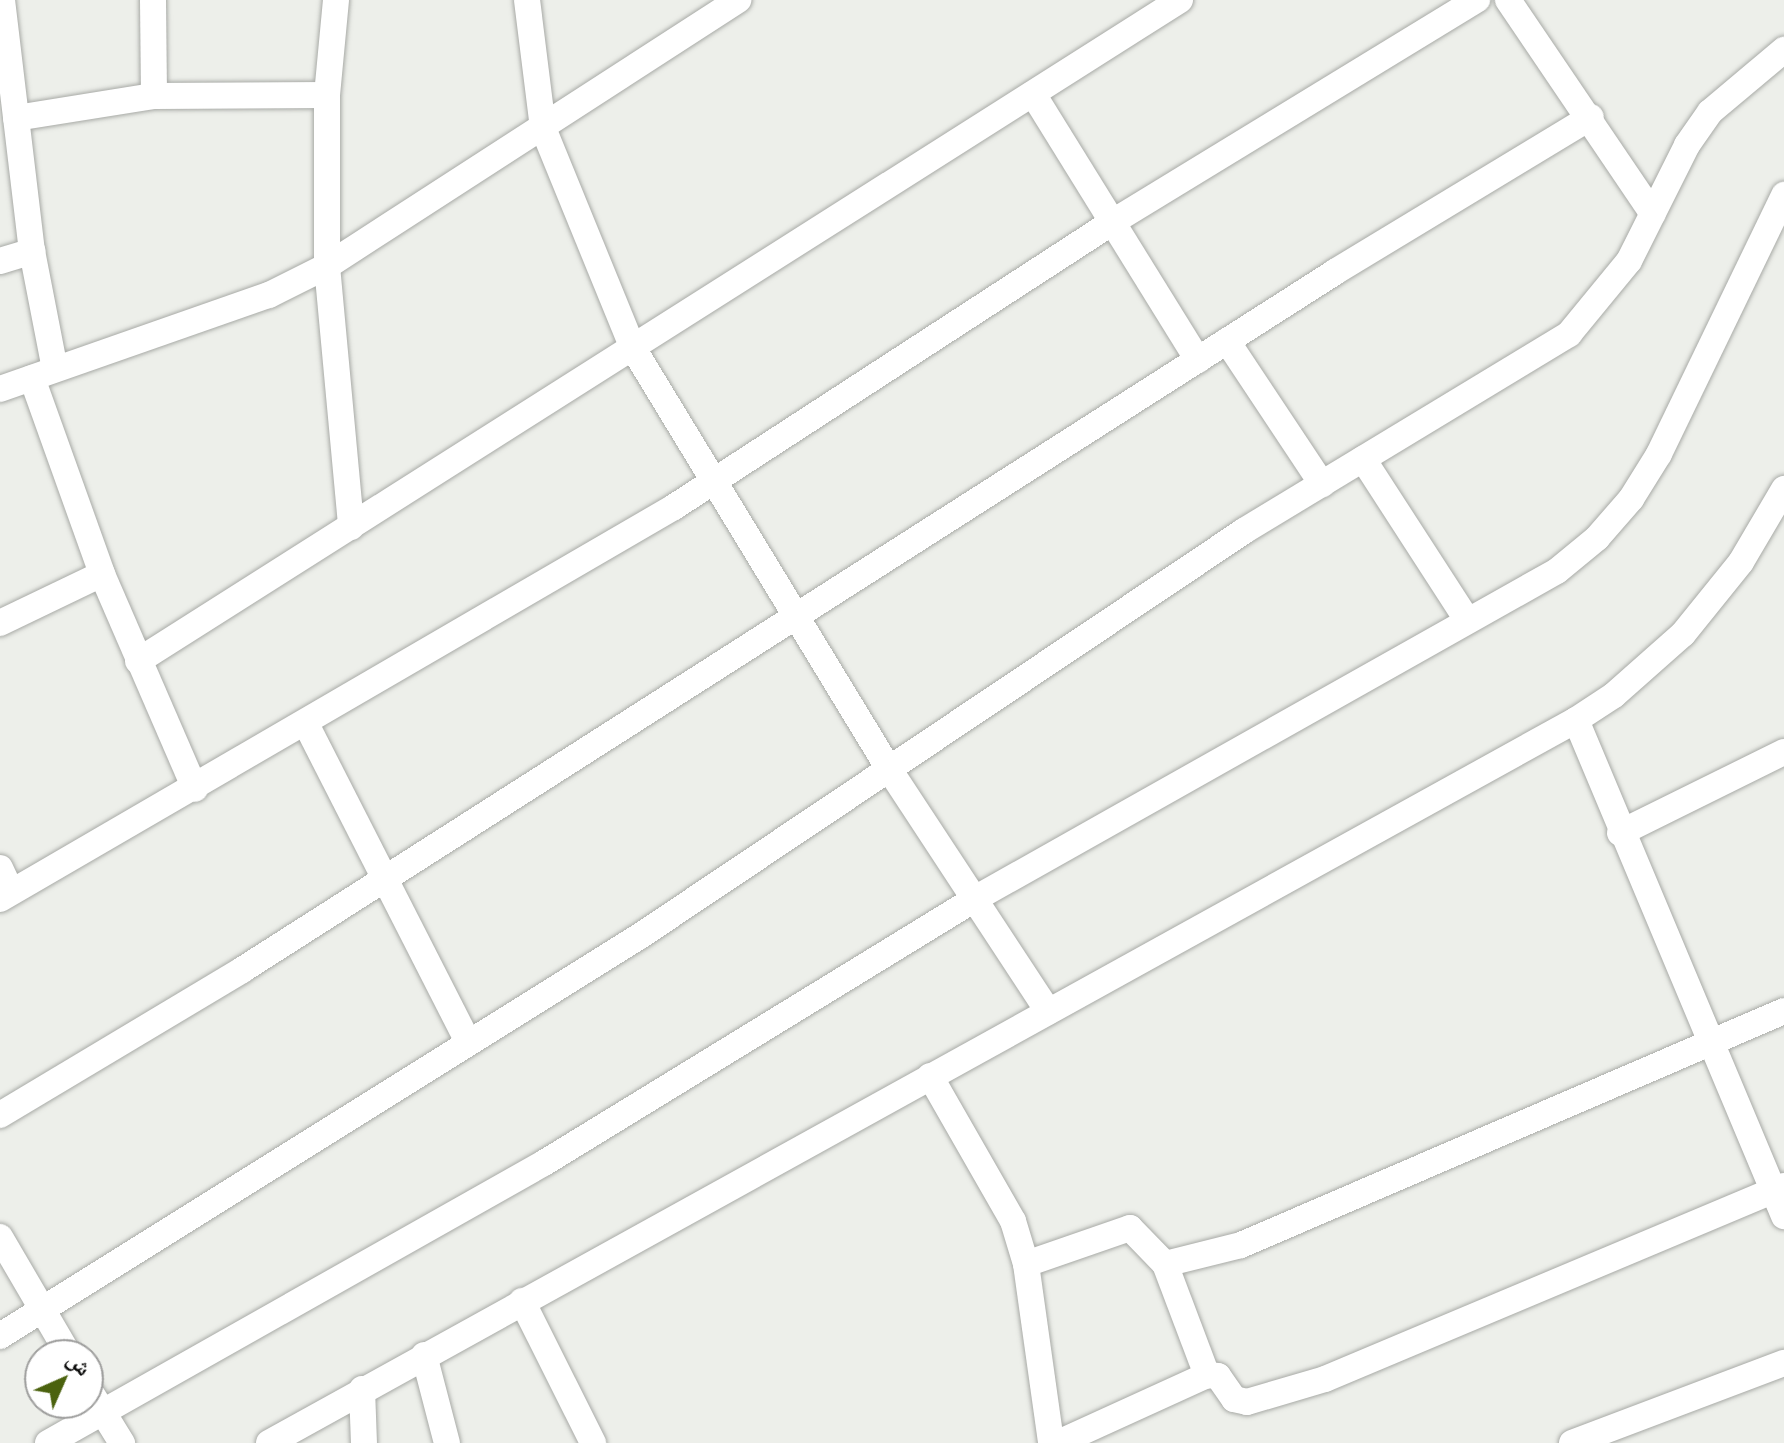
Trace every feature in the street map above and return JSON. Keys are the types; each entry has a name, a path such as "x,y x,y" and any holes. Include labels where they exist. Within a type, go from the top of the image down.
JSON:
{"street":[{"path":"2,0 4,41 32,251 44,374 102,574 195,789"},
{"path":"153,0 154,96"},
{"path":"336,0 327,95 327,266 351,527"},
{"path":"527,0 543,128 633,348 889,769 978,897 1048,1011"},
{"path":"0,389 269,295 327,266 738,0"},
{"path":"138,661 1180,0"},
{"path":"0,868 6,895 306,724 716,480 1111,223 1477,0"},
{"path":"1508,0 1591,117 1653,214"},
{"path":"0,1336 468,1042 1322,484 1569,334 1609,291 1653,214 1687,145 1710,112 1784,50"},
{"path":"1033,94 1198,360"},
{"path":"16,118 154,96 327,95"},
{"path":"0,1115 387,878 1227,341 1591,117"},
{"path":"104,1410 544,1163 978,897 1557,571 1631,499 1659,454 1784,195"},
{"path":"0,261 32,251"},
{"path":"1227,341 1322,484"},
{"path":"1363,459 1467,620"},
{"path":"269,1443 1576,720 1626,685 1683,634 1741,562 1784,489"},
{"path":"0,623 102,574"},
{"path":"1576,720 1620,833 1779,1189 1784,1216"},
{"path":"306,724 468,1042"},
{"path":"1620,833 1784,752"},
{"path":"1165,1264 1241,1245 1784,1011"},
{"path":"930,1076 1013,1221 1026,1264 1051,1443"},
{"path":"1058,1443 1207,1375 1218,1376 1234,1399 1247,1402 1325,1379 1779,1189"},
{"path":"1026,1264 1130,1228 1165,1264 1207,1375"},
{"path":"0,1237 59,1339"},
{"path":"522,1301 593,1443"},
{"path":"424,1355 447,1443"},
{"path":"1572,1443 1784,1363"},
{"path":"362,1389 364,1443"},
{"path":"104,1414 122,1443"},
{"path":"48,1443 88,1419"}]}
